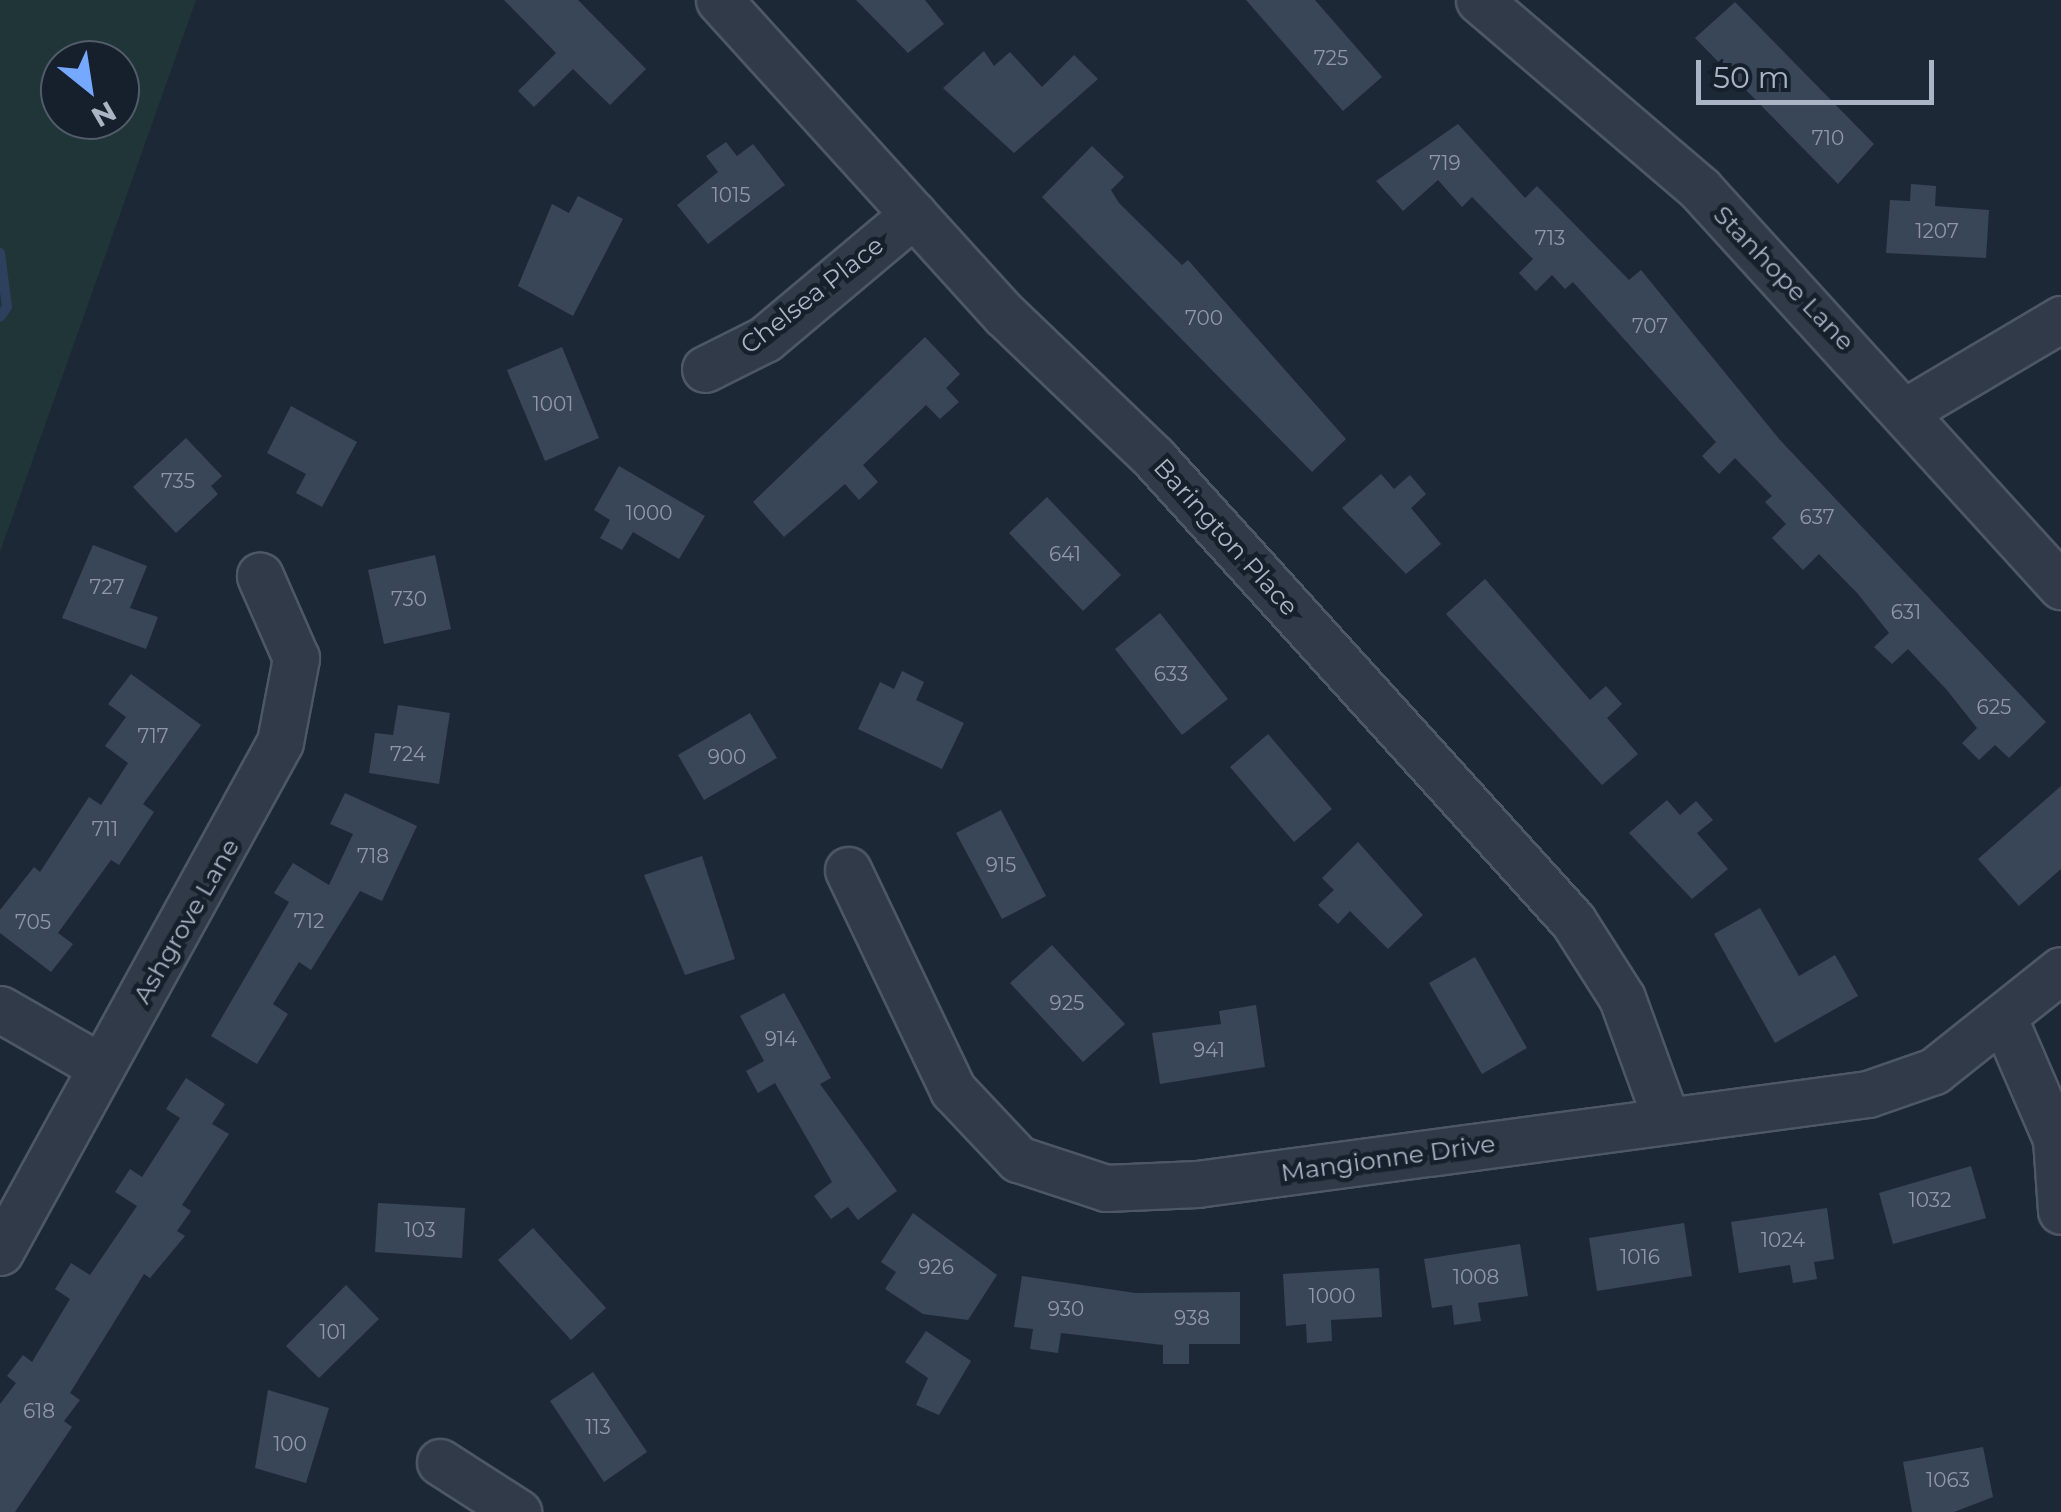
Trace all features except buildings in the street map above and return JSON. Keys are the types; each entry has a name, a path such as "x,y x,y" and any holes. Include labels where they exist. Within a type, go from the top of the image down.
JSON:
{"street":[{"name":"Barington Place","path":"719,0 914,214 1154,458 1572,921 1622,998 1666,1120"},
{"name":"Stanhope Lane","path":"1479,0 1700,189 1909,409 2061,586"},
{"name":"Chelsea Place","path":"705,369 765,338 914,214"},
{"path":"1909,409 2061,319"},
{"name":"Ashgrove Lane","path":"0,1252 255,800 285,727 296,658 260,576"},
{"name":"Mangionne Drive","path":"848,870 953,1090 994,1141 1076,1185 1196,1184 1912,1082 2005,1021 2061,970"},
{"path":"0,1009 101,1067"},
{"path":"2005,1021 2056,1139 2061,1211"},
{"path":"440,1462 518,1512"}],"green space":[{"path":"0,0 196,0 0,552"}],"waterway":[{"path":"0,253 7,307 0,317"}]}
